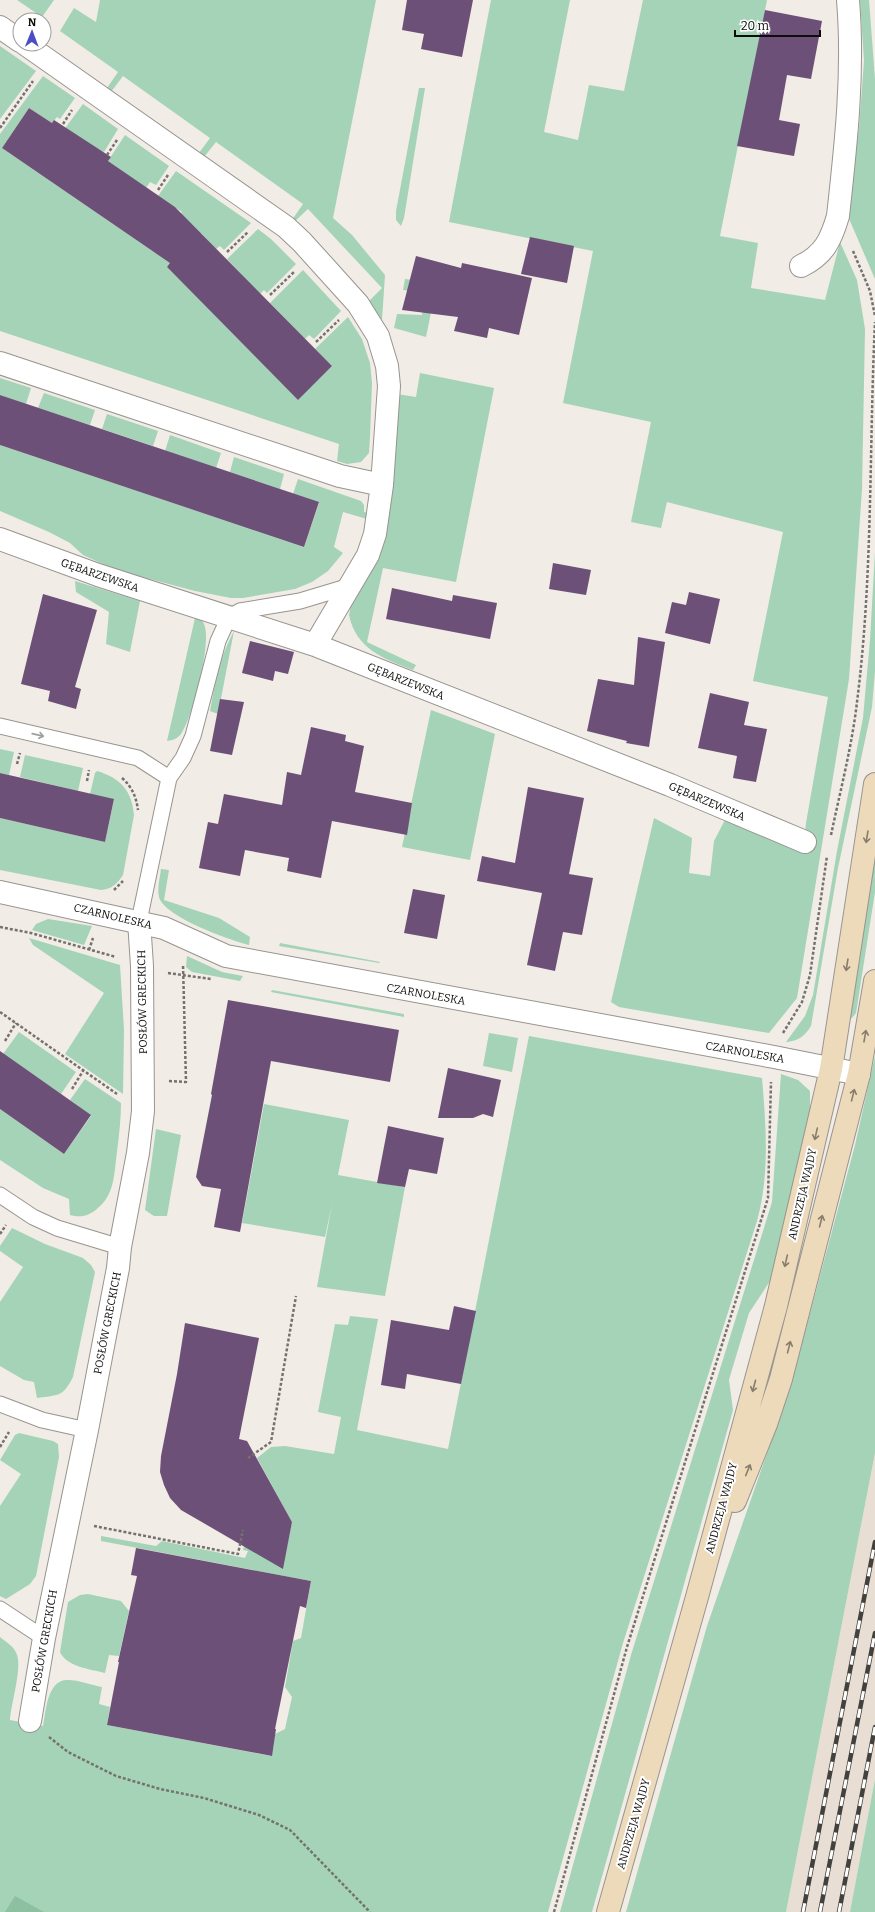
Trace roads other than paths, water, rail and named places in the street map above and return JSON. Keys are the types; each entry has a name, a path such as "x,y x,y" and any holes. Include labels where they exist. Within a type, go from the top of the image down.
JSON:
{"main road":[{"name":"ANDRZEJA WAJDY","path":"608,1912 697,1597 776,1306 831,1069 875,784"},
{"name":"ANDRZEJA WAJDY","path":"697,1597 766,1424 781,1379 859,1074 875,982"}],"street":[{"path":"801,266 813,260 826,246 832,235 838,216 849,88 851,26 848,0"},
{"path":"0,27 12,35"},
{"path":"36,52 280,222 302,242 358,304 378,336 387,366 389,386 382,485 375,534 368,555 315,645"},
{"path":"0,363 340,476 382,485"},
{"name":"GĘBARZEWSKA","path":"0,539 98,575 315,645 670,785 805,842"},
{"name":"CZARNOLESKA","path":"0,892 139,921 164,928 226,956 253,962 773,1066 831,1069 859,1074"},
{"name":"POSŁÓW GRECKICH","path":"30,1721 44,1638 87,1430 118,1268 120,1247 138,1153 143,1111 142,966 139,921"}],"lane":[{"path":"139,921 169,778 183,758 193,736 218,641 229,617 240,611 300,601 350,586"},
{"path":"0,726 138,758 169,778"},
{"path":"0,1195 33,1217 57,1228 120,1247"},
{"path":"0,1404 33,1417 87,1430"},
{"path":"0,1609 44,1638"}],"railway":[{"path":"803,1912 875,1542"},
{"path":"820,1912 875,1633"},
{"path":"839,1912 875,1727"}]}
